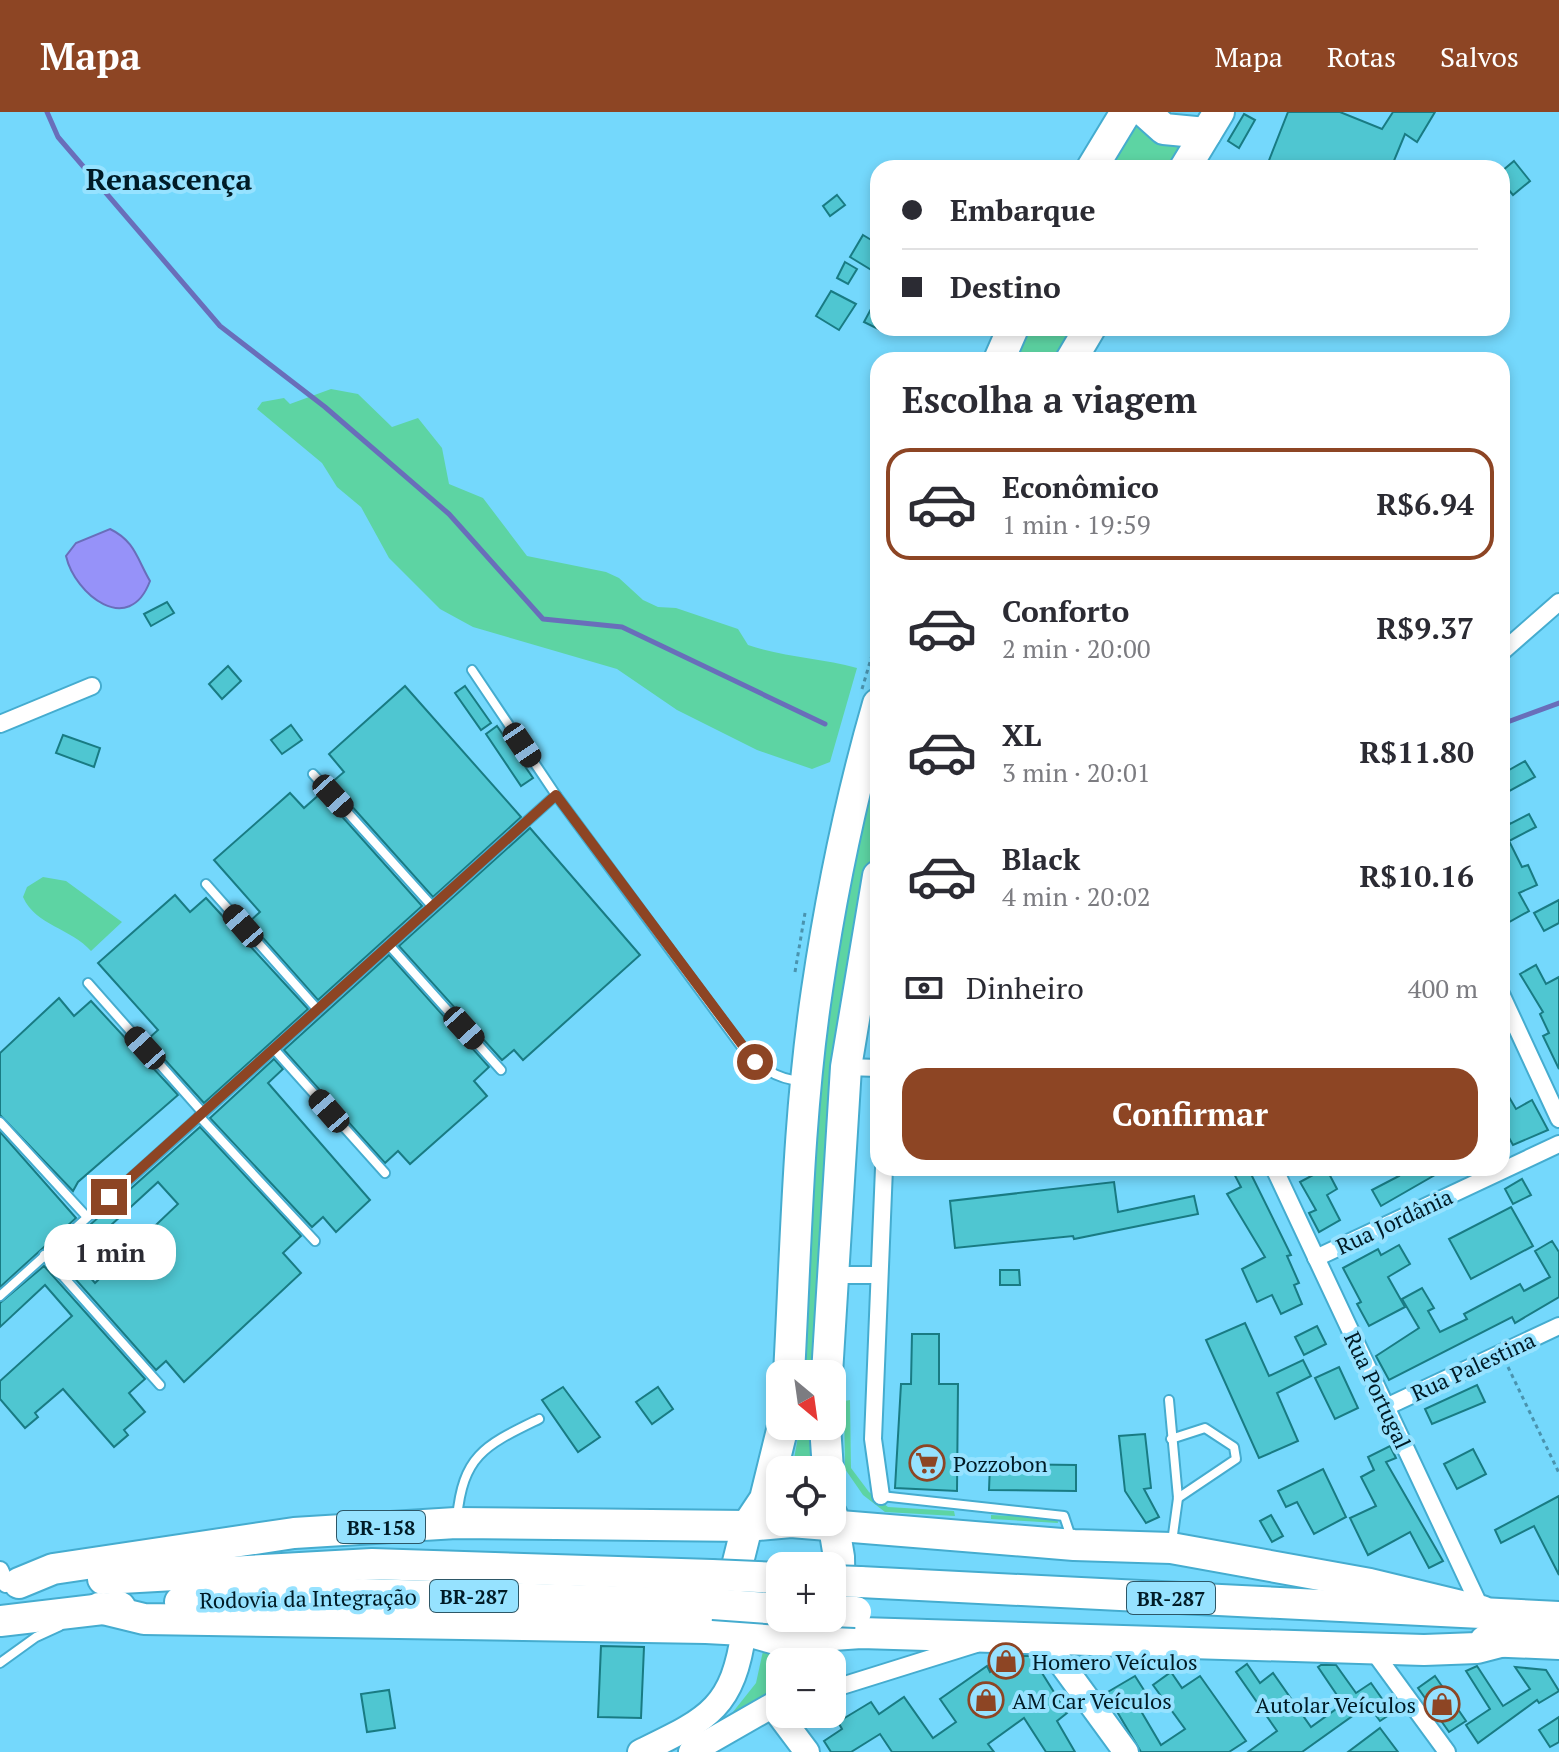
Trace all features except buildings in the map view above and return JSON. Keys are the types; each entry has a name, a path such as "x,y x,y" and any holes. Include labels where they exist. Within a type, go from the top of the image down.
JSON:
{"highway":[{"path":"1097,160 1126,112"},
{"path":"1145,112 1164,129 1212,122"},
{"path":"1190,160 1212,122"},
{"path":"790,1360 807,1082 816,992 839,867 870,737"},
{"path":"828,1360 846,1067 870,939"},
{"path":"744,1630 733,1611 733,1582 747,1526 765,1499 780,1440"},
{"name":"BR-287","path":"846,1522 1074,1545 1171,1548 1370,1584 1482,1611"},
{"name":"BR-158","path":"6,1580 53,1569 294,1533 456,1523 747,1526"},
{"name":"BR-287","path":"747,1526 766,1524"},
{"name":"Rodovia da Integração","path":"6,1580 372,1564 713,1590"},
{"name":"BR-287","path":"713,1590 766,1581"},
{"name":"BR-287","path":"846,1581 1559,1617"},
{"name":"BR-287","path":"713,1590 766,1605"},
{"name":"Rodovia da Integração","path":"0,1621 99,1608 235,1598 713,1590"},
{"path":"99,1608 144,1619 744,1630 776,1639 821,1632"},
{"name":"BR-287","path":"846,1630 1559,1644"},
{"name":"BR-287","path":"846,1631 1371,1648 1477,1648 1504,1641"}],"main road":[{"path":"640,1752 713,1712 728,1691 739,1664 744,1630"},
{"path":"1042,1637 1126,1752"},
{"path":"691,1752 766,1711"},
{"path":"792,1728 807,1752"}],"street":[{"path":"1510,645 1559,602"},
{"path":"0,724 92,686"},
{"path":"1510,1013 1559,1119"},
{"path":"846,1067 870,1068"},
{"name":"Rua Jordânia","path":"1510,1167 1559,1144"},
{"path":"881,1496 873,1439 884,1176"},
{"name":"Rua Portugal","path":"1278,1176 1482,1611"},
{"name":"Rua Jordânia","path":"1316,1258 1491,1176"},
{"path":"831,1275 878,1275"},
{"name":"Rua Palestina","path":"1386,1407 1559,1326"},
{"path":"846,1685 997,1637"},
{"path":"1371,1648 1447,1752"}],"lane":[{"path":"472,670 556,795 755,1062 787,1080 807,1082"},
{"path":"313,774 432,906"},
{"path":"0,1296 556,795"},
{"path":"206,884 318,1010"},
{"path":"389,945 501,1070"},
{"path":"88,983 315,1241"},
{"path":"274,1049 385,1173"},
{"path":"0,1122 87,1217"},
{"path":"44,1255 160,1385"},
{"path":"1169,1400 1178,1498 1171,1548"},
{"path":"456,1523 465,1473 473,1459 492,1442 539,1419"},
{"path":"1171,1439 1205,1428 1234,1447 1236,1459 1178,1498"},
{"path":"881,1496 1064,1516 1074,1545"},
{"path":"974,1537 975,1507"},
{"path":"0,1663 36,1637 99,1608"}],"path":[{"path":"1501,1353 1559,1473"}],"green space":[{"path":"1135,117 1155,140 1169,145 1185,142 1175,160 1111,160"},
{"path":"1025,336 1075,336 1066,352 1018,352"},
{"path":"331,389 358,394 392,427 418,418 442,448 449,484 483,498 527,556 606,572 619,578 643,600 658,607 676,608 738,629 748,645 857,668 830,762 812,769 757,750 677,710 617,669 473,627 440,609 389,558 361,507 337,487 322,463 257,409 262,402 284,398 290,404"},
{"path":"870,785 870,864 862,902 820,1360 805,1360 813,1162 828,1003 840,926"},
{"path":"43,877 66,881 122,922 91,951 29,907 23,897 27,887"},
{"path":"850,1400 851,1468 869,1492 888,1507 954,1511 955,1516 885,1512 863,1495 846,1470 846,1401"},
{"path":"797,1440 816,1440 815,1456 795,1456"},
{"path":"991,1515 1057,1518 1058,1523 991,1519"},
{"path":"763,1651 766,1651 766,1695 729,1717 756,1683"}],"shaded area":[{"path":"110,529 130,545 150,581 141,598 129,606 117,608 91,596 71,571 66,556 76,543"}],"waterway":[{"path":"47,112 58,137 220,326 325,407 449,514 543,619 622,627 825,724"},
{"path":"1510,721 1559,703"}],"place":[{"name":"Pozzobon","path":"927,1463"},
{"name":"Homero Veículos","path":"1006,1661"},
{"name":"AM Car Veículos","path":"986,1700"},
{"name":"Autolar Veículos","path":"1442,1704"}],"district":[{"name":"Renascença","path":"169,179"}],"route":[{"path":"109,1197 556,795 755,1062"}]}
